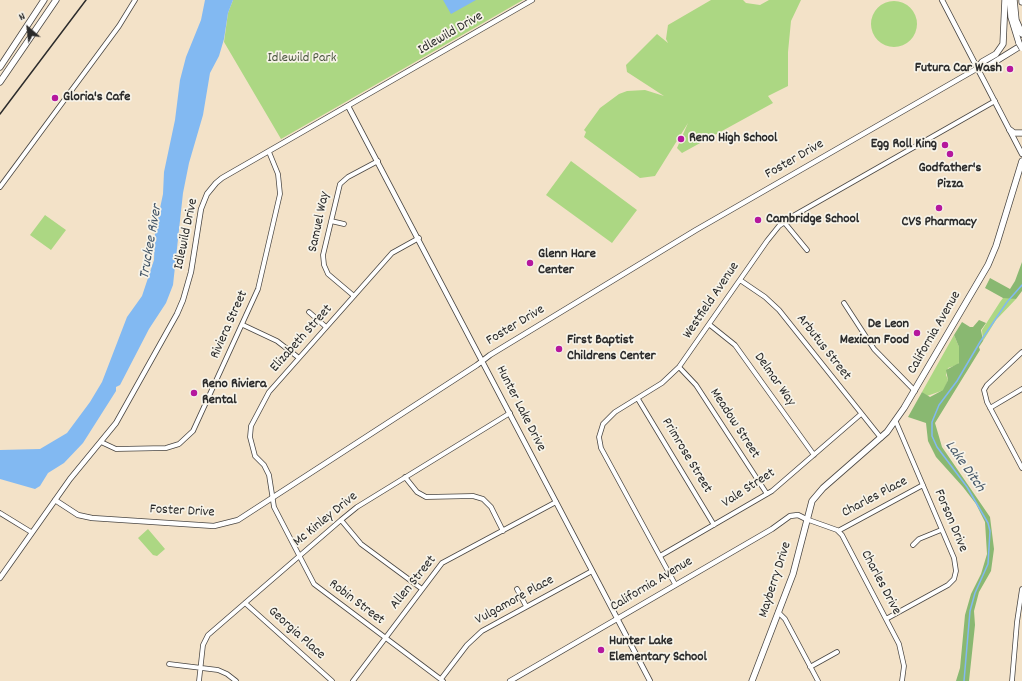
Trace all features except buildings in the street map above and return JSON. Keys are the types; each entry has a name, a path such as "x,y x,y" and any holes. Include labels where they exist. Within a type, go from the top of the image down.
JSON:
{"main road":[{"path":"0,67 44,0"},
{"path":"0,82 56,0"},
{"path":"978,68 982,62 996,54 1003,44 1005,0"},
{"path":"978,68 988,66 1021,45 1011,17 1010,0"},
{"path":"1014,0 1016,20 1022,34"},
{"path":"1010,130 1014,133 1022,133"},
{"name":"California Avenue","path":"823,488 881,438 896,422 915,391 988,265 996,246 1022,161"},
{"name":"Mayberry Drive","path":"752,681 795,569 806,519 812,501 823,488"}],"street":[{"path":"0,187 118,26 135,0"},
{"name":"Idlewild Drive","path":"0,578 54,500 116,423 183,300 191,272 201,209 207,194 222,178 532,0"},
{"path":"942,0 1022,154"},
{"name":"Foster Drive","path":"54,500 70,512 85,517 214,526 238,520 483,360 684,236 978,68"},
{"name":"Westfield Avenue","path":"675,584 605,455 600,442 600,430 606,419 662,383 679,368 774,232 784,222 995,101"},
{"name":"Hunter Lake Drive","path":"348,106 419,238 650,681"},
{"name":"Riviera Street","path":"101,442 111,448 122,450 166,448 184,440 195,427 243,325 258,289 280,194 278,174 269,152"},
{"name":"Samuel Way","path":"354,296 328,274 324,265 323,255 340,184 348,177 378,161"},
{"path":"331,221 344,224"},
{"path":"784,222 807,250"},
{"name":"Elizabeth Street","path":"271,499 269,475 252,450 250,431 261,405 269,392 392,254 419,238"},
{"name":"Arbutus Street","path":"740,280 765,297 780,310 881,438"},
{"path":"844,303 874,349 915,391"},
{"path":"309,312 326,327"},
{"path":"243,325 278,341 299,358"},
{"name":"Delmar Way","path":"710,325 735,345 814,455"},
{"path":"1022,352 987,385 984,390 985,397 990,408 1022,468"},
{"name":"Meadow Street","path":"679,368 693,380 767,494"},
{"path":"990,408 1022,389"},
{"name":"Primrose Street","path":"638,399 714,525"},
{"name":"Mc Kinley Drive","path":"199,681 203,645 208,635 357,506 510,413"},
{"name":"Vale Street","path":"660,556 767,494 861,414"},
{"name":"Forson Drive","path":"886,619 944,588 954,579 956,571 956,562 896,422"},
{"path":"405,478 417,492 426,497 473,496 483,499 490,507 503,531"},
{"name":"Charles Place","path":"838,531 923,485"},
{"name":"Robin Street","path":"271,499 299,556 317,588 442,680"},
{"name":"Allen Street","path":"353,681 442,563 556,502"},
{"path":"0,513 31,532"},
{"name":"California Avenue","path":"510,681 618,619 623,614 772,529 790,516 798,515 806,519"},
{"path":"806,519 838,531"},
{"path":"341,520 361,544 422,589"},
{"path":"913,545 919,539 941,530"},
{"name":"Charles Drive","path":"838,531 886,619 901,651 904,666 902,681"},
{"name":"Vulgamore Place","path":"442,680 478,634 491,625 592,571"},
{"path":"517,589 526,606"},
{"path":"1012,681 1017,622 1022,589"},
{"name":"Georgia Place","path":"245,603 332,681"},
{"path":"778,612 785,620 818,681"},
{"path":"810,666 837,652"},
{"path":"169,664 223,671 236,681"}],"green space":[{"name":"Idlewild Park","path":"233,0 523,0 281,139 224,42 228,13"},
{"path":"711,0 743,0 746,3 760,5 769,0 801,0 791,21 788,52 788,86 768,96 773,103 682,153 677,148 688,123 655,176 640,178 584,137 586,132 584,130 600,108 619,94 627,91 645,90 664,96 627,72 626,65 657,34 668,43 666,39 668,25"},
{"path":"889,1 899,1 907,5 913,11 917,19 917,29 913,37 907,43 899,47 889,47 881,43 875,37 871,29 871,19 875,11 881,5"},
{"path":"571,161 637,210 612,243 546,195"},
{"path":"45,215 66,230 51,250 30,235"},
{"path":"1022,262 1022,291 1016,299 1003,298 985,288 990,278 1010,289 1015,281"},
{"path":"1008,297 1016,299 996,320 983,341 982,330 1003,298"},
{"path":"979,320 986,323 981,330 983,341 979,347 980,350 935,423 942,447 990,517 994,549 991,571 979,592 974,611 975,625 969,681 956,681 960,668 965,615 971,594 981,574 987,554 985,522 976,504 936,457 928,441 926,423 908,417 922,392 930,397 943,390 948,380 946,370 959,363 959,347 954,335 962,322 970,327 973,327"},
{"path":"954,335 959,347 961,360 957,365 948,368 946,375 948,380 944,390 927,396 922,392"},
{"path":"148,529 165,549 157,556 153,555 138,538"}],"water":[{"path":"205,0 233,0 228,13 224,39 219,56 210,73 203,115 189,163 183,193 173,285 166,303 149,329 120,385 116,387 116,391 83,443 64,463 48,473 40,486 35,489 0,479 0,450 40,449 67,433 90,402 102,382 127,317 142,296 154,260 155,232 163,194 164,172 175,120 180,80 186,57 201,20"},
{"path":"443,0 476,0 451,14"}],"waterway":[{"name":"Lake Ditch","path":"964,681 970,611 975,593 988,564 990,531 988,523 967,487 937,447 932,436 932,422 939,405 957,381 980,342 1007,302 1022,285"}],"railway":[{"path":"0,114 86,0"}],"place":[{"name":"Futura Car Wash","path":"1010,69"},
{"name":"Gloria's Cafe","path":"55,98"},
{"name":"Reno High School","path":"681,139"},
{"name":"Egg Roll King","path":"945,145"},
{"name":"Godfather's Pizza","path":"950,154"},
{"name":"CVS Pharmacy","path":"939,208"},
{"name":"Cambridge School","path":"758,220"},
{"name":"Glenn Hare Center","path":"530,263"},
{"name":"De Leon Mexican Food","path":"917,333"},
{"name":"First Baptist Childrens Center","path":"559,349"},
{"name":"Reno Riviera Rental","path":"194,393"},
{"name":"Hunter Lake Elementary School","path":"601,650"}],"water label":[{"name":"Truckee River","path":"152,242"}]}
